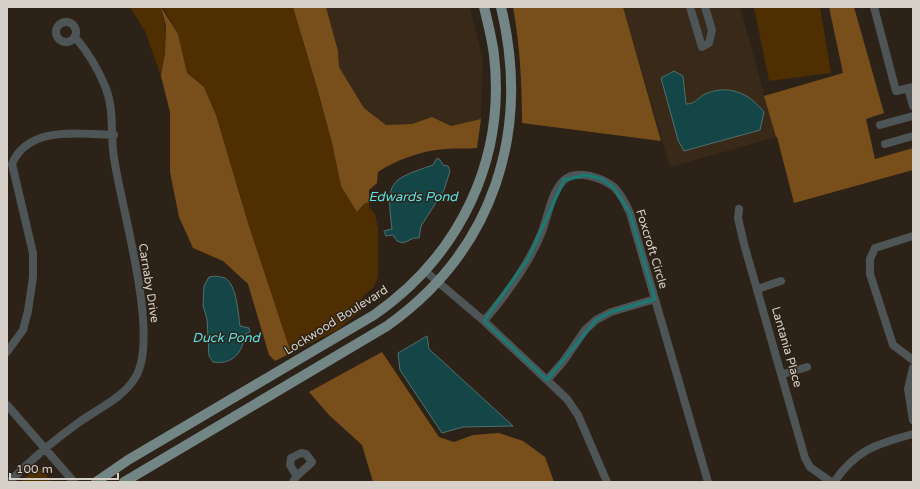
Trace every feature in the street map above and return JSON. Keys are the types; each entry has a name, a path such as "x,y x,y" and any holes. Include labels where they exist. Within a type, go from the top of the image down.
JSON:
{"main road":[{"name":"Lockwood Boulevard","path":"96,482 128,460 374,315 392,303 425,271 458,228 481,177 492,132 495,111 496,77 492,39 484,7"},
{"path":"124,482 387,326 420,300 438,281 463,250 489,202 500,173 508,138 512,102 512,77 508,35 501,7"},
{"path":"496,77 512,77"}],"street":[{"path":"690,7 702,47 709,43 712,30 705,7"},
{"path":"874,7 896,91 910,87 913,106"},
{"name":"Carnaby Drive","path":"9,482 44,449 89,414 116,398 136,378 144,350 144,322 114,156 112,109 106,86 75,37"},
{"path":"880,125 913,116"},
{"path":"7,352 23,330 28,311 33,278 33,253 12,164 16,153 25,145 40,137 65,134 114,135"},
{"path":"885,144 913,136"},
{"name":"Foxcroft Circle","path":"484,321 511,286 528,259 541,235 556,191 564,180 574,176 586,175 602,179 614,188 623,199 630,213 708,482"},
{"name":"Lantania Place","path":"739,209 738,218 742,238 783,374 805,458 810,467 832,482"},
{"path":"913,236 874,248 870,259 870,274 893,345 913,360"},
{"path":"425,271 484,321 567,399 578,414 607,482"},
{"path":"758,289 781,281"},
{"path":"546,380 563,362 586,330 596,320 611,312 655,299"},
{"path":"783,374 807,367"},
{"path":"913,368 908,389 913,420"},
{"path":"7,406 74,482"},
{"path":"832,482 854,458 866,450 913,434"}],"highlighted area":[{"path":"586,175 602,179 614,188 630,213 655,299 611,312 596,320 547,380 484,321 528,259 564,180"}],"shaded area":[{"path":"130,7 161,7 165,25 166,42 161,76 145,31"},
{"path":"161,7 178,34 187,73 204,87 216,115 248,223 291,353 275,361 269,355 248,284 223,261 193,248 179,217 170,172 170,112 161,76 165,53 166,26"},
{"path":"163,7 293,7 332,143 341,186 359,211 364,204 369,202 369,207 375,214 378,228 378,277 374,287 363,296 362,310 337,330 291,353 248,223 216,115 204,87 187,73 178,34"},
{"path":"293,7 326,7 338,51 339,67 364,108 386,125 412,124 432,117 451,126 481,119 477,148 445,149 427,152 410,156 386,167 378,172 377,183 369,190 369,202 364,204 357,212 341,186 332,143"},
{"path":"326,7 470,7 483,61 481,119 451,126 432,117 412,124 386,125 364,108 339,67 338,51"},
{"path":"513,7 623,7 661,141 522,123 520,65"},
{"path":"623,7 686,7 699,48 704,51 713,45 716,31 709,7 740,7 776,137 670,167","holes":["683,76 686,104 694,104 704,95 678,140"]},
{"path":"694,7 701,7 708,30 704,41"},
{"path":"754,7 820,7 831,73 769,81"},
{"path":"829,7 854,7 884,113 866,119 875,159 913,148 913,170 794,203 777,137 764,96 843,73"},
{"path":"382,352 439,437 454,442 473,435 499,433 523,441 545,457 554,482 373,482 362,445 329,415 309,392"},
{"path":"37,468 41,469 52,482 20,482"}],"water":[{"path":"674,71 683,76 686,104 692,103 705,94 714,91 730,90 738,92 752,100 764,112 760,130 684,151 678,140 661,78"},
{"name":"Edwards Pond","path":"437,158 443,165 448,166 450,171 444,190 421,226 419,238 414,238 403,243 397,241 393,235 386,236 384,231 392,229 390,201 391,192 394,185 399,179 433,165"},
{"name":"Duck Pond","path":"216,276 225,278 229,282 236,300 240,326 249,328 250,332 245,334 242,347 239,352 226,362 213,362 209,356 207,319 203,306 204,286 209,277"},
{"path":"427,336 429,349 513,426 463,427 442,433 400,370 398,353"}]}
